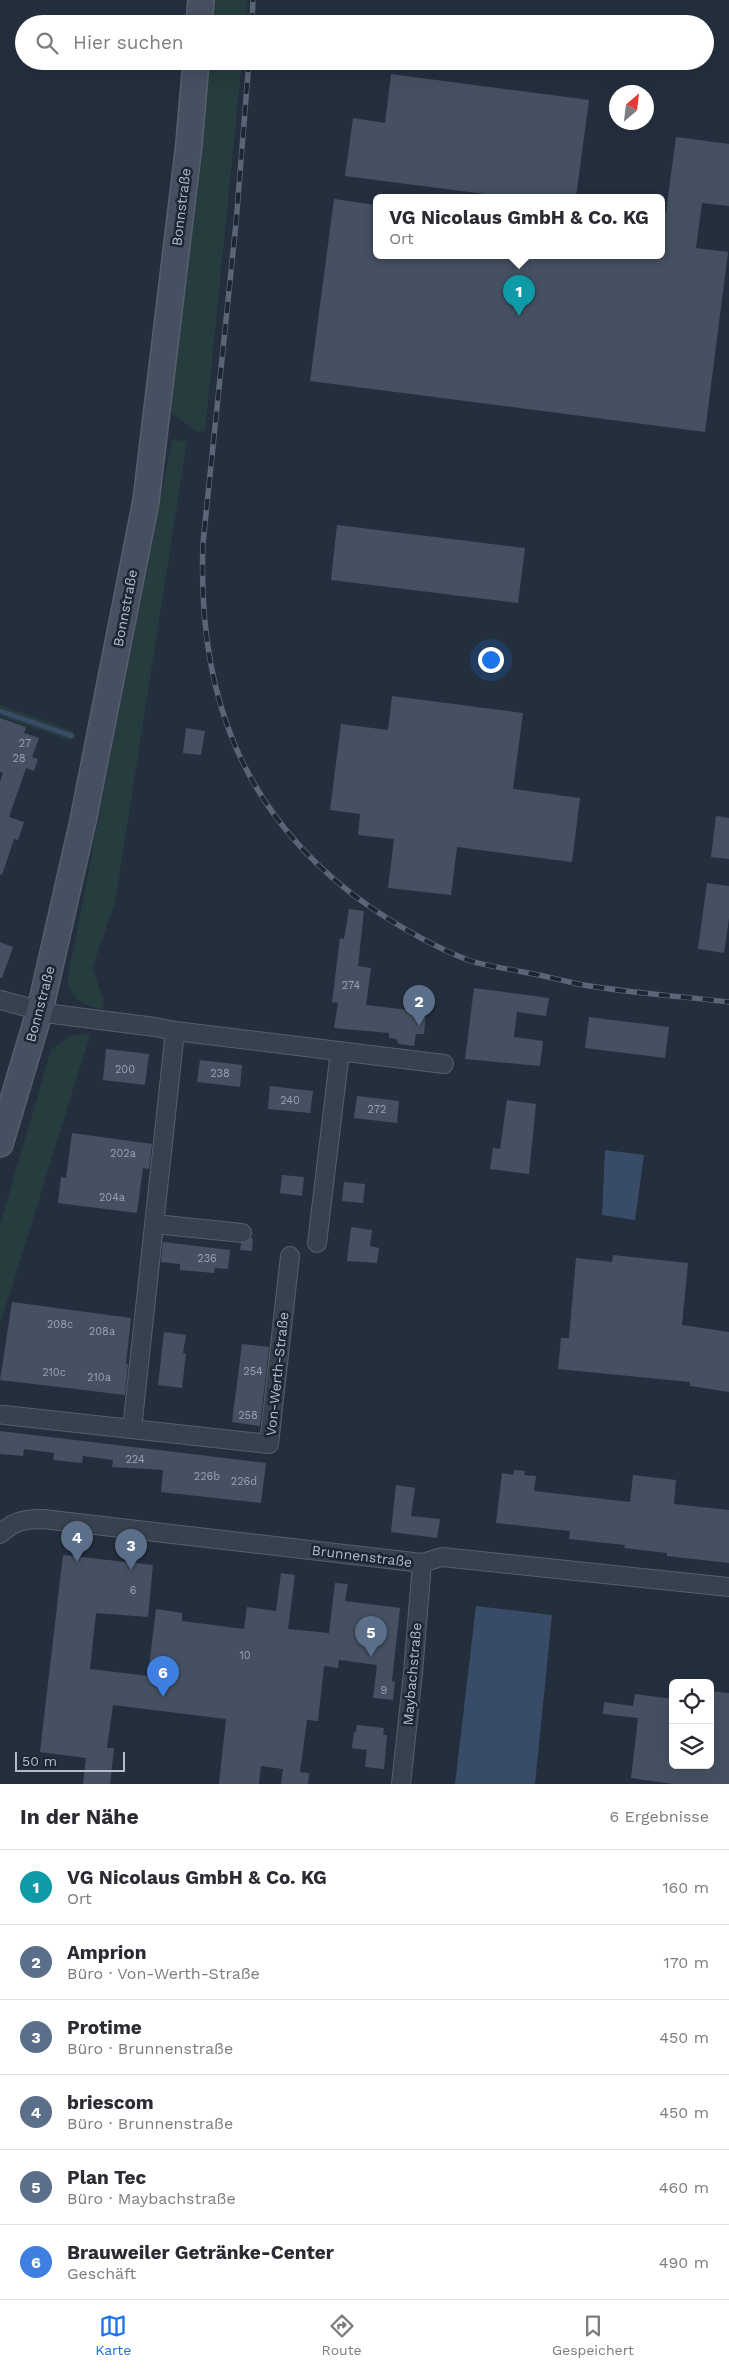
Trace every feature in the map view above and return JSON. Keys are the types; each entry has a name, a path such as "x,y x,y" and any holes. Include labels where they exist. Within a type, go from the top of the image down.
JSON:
{"main road":[{"path":"200,15 202,0"},
{"name":"Bonnstraße","path":"0,1144 40,1010 82,821 146,501 183,193 195,70"}],"street":[{"path":"0,1000 40,1010 175,1031 444,1064"},
{"path":"132,1429 175,1031"},
{"path":"317,1243 340,1051"},
{"path":"155,1224 242,1233"},
{"name":"Von-Werth-Straße","path":"4,1414 269,1444 290,1256"},
{"name":"Brunnenstraße","path":"0,1534 12,1524 24,1519 43,1519 422,1563 442,1557 729,1587"},
{"name":"Maybachstraße","path":"401,1784 422,1563"}],"green space":[{"path":"214,0 248,0 246,15 213,15"},
{"path":"207,70 241,70 205,431 196,432 168,409"},
{"path":"172,440 187,441 115,903 92,968 104,1001 103,1009 81,1002 73,994 67,983"},
{"path":"0,705 73,731 71,741 0,716"},
{"path":"90,1035 0,1325 0,1225 51,1050 69,1036"}],"water":[{"path":"605,1150 644,1155 635,1220 602,1215"},
{"path":"476,1606 552,1615 535,1784 455,1784"}],"building":[{"path":"391,74 589,100 576,194 485,194 345,176 353,118 385,123"},
{"path":"676,137 729,144 729,206 702,203 696,248 728,252 705,432 310,381 334,199 373,205 373,259 665,259 666,212"},
{"path":"337,525 525,548 518,603 331,580"},
{"path":"392,696 523,713 513,789 580,798 572,862 457,847 451,895 388,888 394,839 358,835 360,814 330,810 341,724 388,730"},
{"path":"0,718 26,727 24,733 39,738 32,757 38,759 34,771 26,768 9,817 24,822 18,840 14,839 2,875 0,874 0,782 3,773 0,772"},
{"path":"186,728 205,731 201,755 183,753"},
{"path":"716,816 729,818 729,859 711,857"},
{"path":"707,883 729,886 729,918 724,953 698,949"},
{"path":"349,909 364,911 358,966 371,968 366,1005 426,1012 424,1034 416,1034 414,1046 399,1044 396,1039 389,1038 389,1033 334,1028 338,1003 332,1002 340,938 344,939"},
{"path":"0,942 13,947 2,978 0,978"},
{"path":"474,988 549,998 546,1016 517,1012 514,1037 543,1041 540,1066 465,1059"},
{"path":"589,1017 669,1027 665,1058 585,1048"},
{"path":"106,1049 149,1054 145,1085 103,1080"},
{"path":"200,1060 242,1065 240,1087 197,1082"},
{"path":"270,1086 313,1091 310,1113 268,1109"},
{"path":"357,1096 399,1101 397,1123 354,1118"},
{"path":"507,1100 536,1104 529,1174 490,1169 493,1148 500,1149"},
{"path":"72,1133 152,1144 149,1169 143,1168 137,1213 58,1203 61,1177 66,1178"},
{"path":"282,1175 304,1177 302,1196 280,1193"},
{"path":"344,1182 365,1184 363,1203 342,1201"},
{"path":"351,1227 372,1230 370,1246 379,1248 377,1263 347,1261"},
{"path":"251,1238 253,1239 252,1251 240,1250 241,1244"},
{"path":"163,1242 230,1250 228,1269 215,1268 214,1273 180,1270 180,1264 161,1262"},
{"path":"613,1255 688,1263 682,1325 729,1332 729,1392 690,1386 690,1382 558,1369 561,1338 569,1338 576,1258 612,1262"},
{"path":"12,1302 131,1318 125,1395 0,1380"},
{"path":"164,1332 186,1335 183,1353 186,1354 182,1388 158,1385"},
{"path":"242,1344 269,1347 260,1426 232,1422"},
{"path":"0,1431 266,1463 261,1503 161,1492 163,1470 112,1467 113,1460 83,1456 82,1463 53,1460 54,1453 24,1449 23,1456 0,1454"},
{"path":"514,1470 525,1471 524,1475 536,1476 534,1491 630,1502 633,1475 676,1480 674,1504 729,1510 729,1563 667,1556 667,1553 624,1548 625,1545 569,1539 570,1531 496,1523 502,1473 513,1475"},
{"path":"396,1485 415,1488 411,1516 440,1519 437,1538 391,1532"},
{"path":"63,1555 153,1565 148,1617 96,1613 90,1669 148,1676 156,1609 182,1613 182,1621 244,1629 247,1607 276,1611 281,1573 295,1575 288,1629 329,1633 335,1583 348,1584 345,1601 400,1608 392,1681 395,1682 393,1700 373,1698 377,1665 339,1660 338,1668 324,1666 318,1721 307,1720 300,1772 309,1773 308,1784 281,1784 283,1769 261,1766 259,1784 219,1784 226,1719 113,1705 107,1748 114,1748 110,1784 83,1784 86,1758 40,1752"},
{"path":"714,1691 729,1693 729,1784 673,1784 631,1778 638,1718 603,1714 604,1702 633,1706 635,1694 669,1698 669,1769 714,1769"},
{"path":"357,1725 384,1728 383,1735 387,1735 384,1769 365,1767 367,1750 352,1748"}],"waterway":[{"path":"0,711 72,736"}],"railway":[{"path":"252,15 253,0"},
{"path":"248,70 236,223 203,543 203,598 209,651 219,701 236,748 259,793 289,834 326,872 370,907 405,929 455,955 475,962 578,984 729,1002"}],"place":[{"name":"VG Nicolaus GmbH & Co. KG","path":"519,316"},
{"name":"Amprion","path":"419,1026"},
{"name":"briescom","path":"77,1562"},
{"name":"Protime","path":"131,1570"},
{"name":"Plan Tec","path":"371,1657"},
{"name":"Brauweiler Getränke-Center","path":"163,1697"}]}
